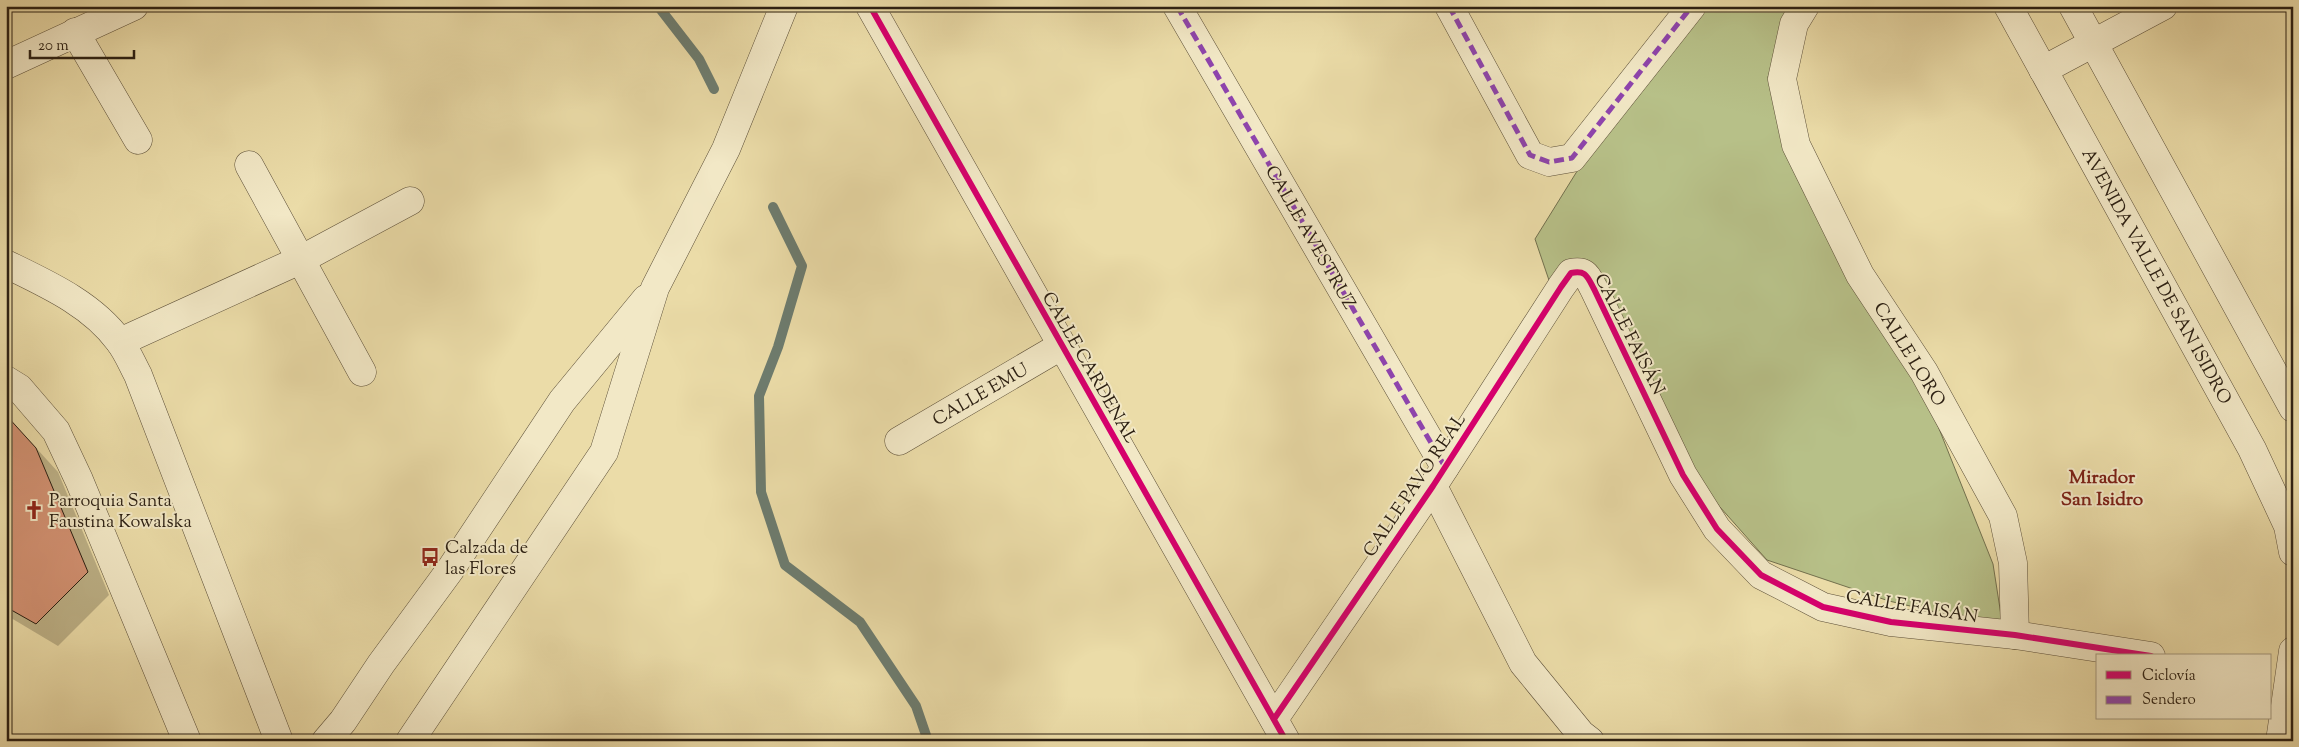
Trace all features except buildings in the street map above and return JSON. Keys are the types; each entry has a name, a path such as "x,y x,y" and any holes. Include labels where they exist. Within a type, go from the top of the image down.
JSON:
{"street":[{"path":"6,65 134,6"},
{"path":"410,741 604,452 655,288 726,149 784,6"},
{"name":"CALLE CARDENAL","path":"870,6 1280,730"},
{"name":"CALLE AVESTRUZ","path":"1177,6 1439,477 1523,663 1581,734 1590,741"},
{"path":"1449,6 1530,155 1549,162 1572,158 1692,6"},
{"name":"CALLE LORO","path":"1805,6 1794,24 1782,78 1796,145 1860,275 1924,372 2003,516 2014,563 2014,635"},
{"name":"AVENIDA VALLE DE SAN ISIDRO","path":"2008,6 2252,449 2288,526 2293,552"},
{"path":"2073,6 2293,408"},
{"path":"2043,70 2163,6"},
{"path":"75,32 138,140"},
{"path":"249,165 362,372"},
{"path":"120,342 300,260 410,201"},
{"path":"6,264 54,287 96,317 120,342 138,375 279,741"},
{"name":"CALLE PAVO REAL","path":"1280,730 1570,273 1580,271"},
{"name":"CALLE FAISÁN","path":"1580,271 1586,275 1594,289 1683,475 1717,529 1761,575 1823,607 1891,622 2014,635 2138,654"},
{"path":"326,741 343,721 381,664 450,570 562,401 655,288"},
{"name":"CALLE EMU","path":"899,441 1061,346"},
{"path":"6,380 19,388 56,431 79,480 187,741"},
{"path":"2280,741 2284,667"}],"green space":[{"path":"1701,6 1796,6 1768,77 1790,148 1918,376 1993,564 2003,628 1889,601 1767,560 1688,471 1581,266 1554,295 1535,239 1615,110"}],"waterway":[{"path":"658,6 699,59 714,89"},
{"path":"773,207 802,266 778,347 759,396 761,492 785,565 860,622 916,706 928,741"}],"marked path":[{"path":"1177,6 1445,467"},
{"path":"1449,6 1530,155 1549,162 1572,158 1692,6"}],"cycle path":[{"path":"870,6 1286,741"},
{"path":"1274,719 1433,486 1561,287 1571,273 1576,272 1586,275 1592,284 1683,475 1717,529 1761,575 1823,607 1891,622 2015,635 2138,654"}],"place":[{"name":"Parroquia Santa Faustina Kowalska","path":"34,510"},
{"name":"Calzada de las Flores","path":"430,557"}],"district":[{"name":"Mirador San Isidro","path":"2102,487"}]}
